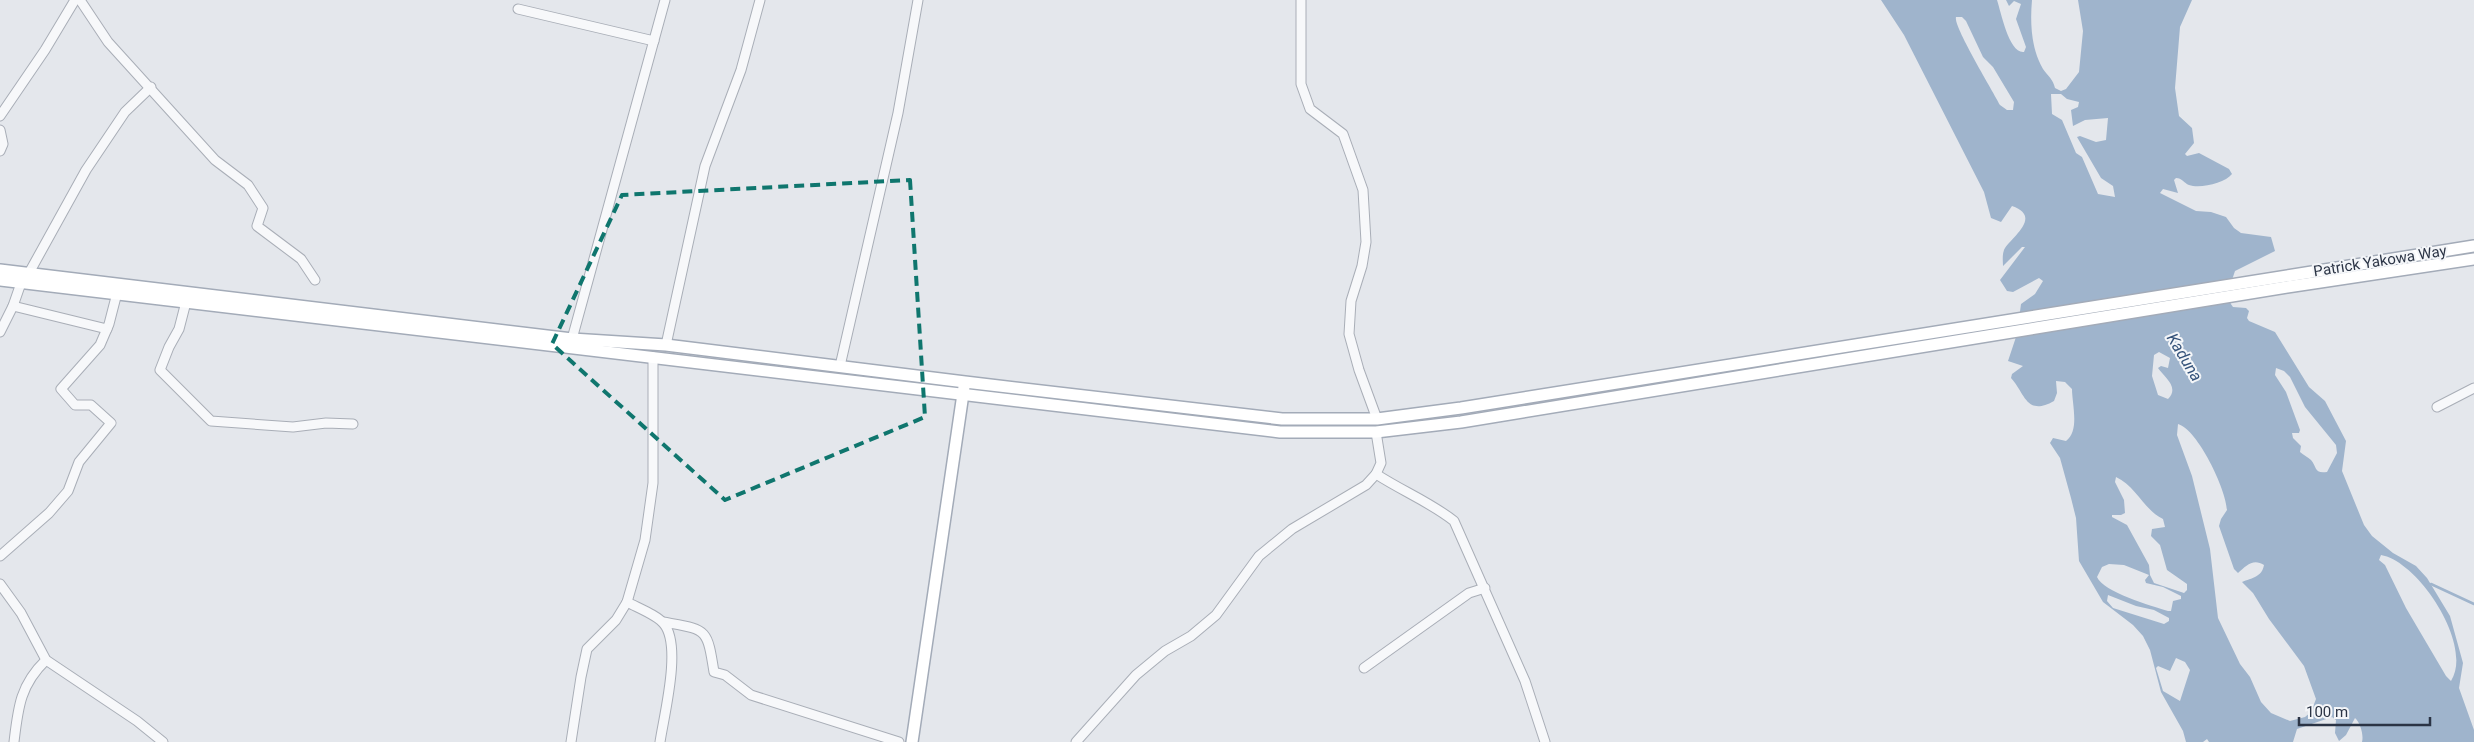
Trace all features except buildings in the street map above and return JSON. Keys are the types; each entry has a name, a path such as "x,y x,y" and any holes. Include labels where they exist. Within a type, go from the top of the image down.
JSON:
{"main road":[{"name":"Patrick Yakowa Way","path":"2287,282 2474,246"},
{"name":"Patrick Yakowa Way","path":"2287,282 2474,259"},
{"path":"0,270 572,339 666,345 840,366 964,388 1280,432 1376,432 1461,422 1997,336 2287,282"},
{"path":"0,280 652,357 1282,419 1377,418 1461,408 1996,323 2287,282"},
{"path":"912,742 964,388"}],"street":[{"path":"0,116 45,50 75,0"},
{"path":"80,0 108,42 216,160 248,185 263,208 257,226 301,258 315,280"},
{"path":"572,339 665,0"},
{"path":"666,345 704,166 741,70 760,0"},
{"path":"840,366 898,113 918,0"},
{"path":"1301,0 1301,84 1310,109 1343,134 1363,190 1366,242 1362,266 1350,301 1349,334 1358,370 1377,418"},
{"path":"518,9 654,41"},
{"path":"30,273 86,170 125,112 151,87"},
{"path":"0,130 3,144 0,151"},
{"path":"0,332 13,306 21,283"},
{"path":"0,556 50,513 68,492 79,462 111,423 91,405 75,405 61,389 100,345 107,329 117,293"},
{"path":"186,302 180,329 169,347 160,370 206,418 222,422 293,427 326,423 353,424"},
{"path":"13,306 107,329"},
{"path":"571,742 580,677 587,650 616,620 627,602 645,540 653,483 652,357"},
{"path":"2437,407 2474,388"},
{"path":"1076,742 1136,675 1165,650 1191,636 1216,615 1259,556 1292,529 1366,485 1376,474 1381,463 1376,432"},
{"path":"1376,474 1401,491 1435,505 1454,521 1525,681 1545,742"},
{"path":"0,584 21,613 46,660 137,721 163,742"},
{"path":"1364,668 1469,593 1485,588"},
{"path":"627,602 663,622 695,628 704,633 709,642 714,672 725,675 751,695 900,742"},
{"path":"660,742 672,653 670,634 663,622"},
{"path":"14,742 23,693 31,674 46,660"}],"highlighted area":[{"path":"910,180 925,417 725,500 552,344 622,195"}],"water":[{"name":"Kaduna","path":"1881,0 1997,0 2010,40 2019,51 2024,52 2026,47 2016,19 2021,4 2014,1 2009,6 2006,0 2032,0 2031,26 2036,53 2055,88 2061,91 2066,89 2079,72 2083,31 2078,0 2192,0 2180,27 2175,88 2179,116 2192,128 2194,143 2185,154 2187,156 2199,153 2229,169 2232,174 2224,180 2206,186 2189,185 2176,178 2174,180 2178,193 2163,189 2160,193 2196,211 2211,212 2226,217 2234,228 2241,233 2271,237 2275,251 2235,271 2229,289 2230,303 2233,307 2246,308 2249,311 2247,318 2249,321 2275,332 2309,387 2325,401 2346,441 2342,471 2364,525 2372,536 2393,553 2416,566 2427,578 2450,616 2463,663 2459,688 2474,730 2474,742 2362,742 2361,729 2355,718 2346,735 2339,741 2335,733 2336,720 2332,717 2297,729 2293,742 2209,742 2207,739 2203,742 2186,742 2183,731 2161,692 2150,650 2143,636 2133,625 2103,602 2079,561 2076,518 2060,458 2050,443 2053,438 2066,441 2073,431 2072,389 2065,382 2056,381 2057,393 2054,401 2037,406 2027,401 2011,378 2012,374 2023,366 2008,361 2017,334 2021,304 2035,294 2043,281 2039,278 2013,292 2007,291 2000,280 2025,247 2022,247 2003,266 2004,250 2022,228 2025,216 2021,211 2012,206 2001,222 1991,218 1984,192 1904,35","holes":["1956,17 1962,17 1966,21 1983,57 1993,67 2014,102 2013,110 2007,110 2000,105 1961,33","2051,94 2061,94 2067,99 2079,102 2078,107 2071,110 2073,126 2085,120 2108,118 2106,140 2096,142 2080,136 2077,137 2101,178 2113,186 2115,197 2098,194 2082,157 2076,153 2062,120 2052,114","2159,352 2170,358 2168,368 2161,366 2158,368 2172,386 2171,395 2168,399 2158,395 2152,376 2154,355","2276,368 2284,371 2290,377 2305,407 2336,445 2337,453 2327,472 2318,471 2311,460 2300,452 2301,446 2293,438 2292,433 2299,433 2300,430 2286,392 2275,375","2178,424 2186,429 2202,448 2222,489 2227,510 2219,526 2234,569 2238,573 2256,562 2264,565 2259,575 2242,582 2253,593 2269,619 2304,666 2316,699 2311,712 2305,717 2290,721 2271,713 2261,702 2250,677 2240,664 2218,618 2210,549 2192,476 2177,435","2116,477 2129,486 2150,510 2163,519 2165,527 2152,529 2151,536 2160,545 2167,570 2187,584 2187,590 2184,593 2154,583 2150,575 2149,565 2127,525 2112,517 2112,515 2125,513 2124,500 2115,482","2381,555 2396,561 2411,572 2438,607 2449,627 2455,647 2456,665 2451,681 2446,676 2406,608 2385,565 2379,560","2109,564 2124,565 2149,575 2145,580 2146,583 2163,587 2181,596 2181,599 2173,601 2171,611 2168,611 2118,593 2101,583 2097,577 2102,567","2108,595 2136,606 2154,610 2169,618 2169,621 2164,624 2113,608 2107,601","2176,658 2185,662 2190,670 2180,701 2163,691 2156,668 2158,666 2170,671"]}],"waterway":[{"path":"2431,584 2474,604"}]}
